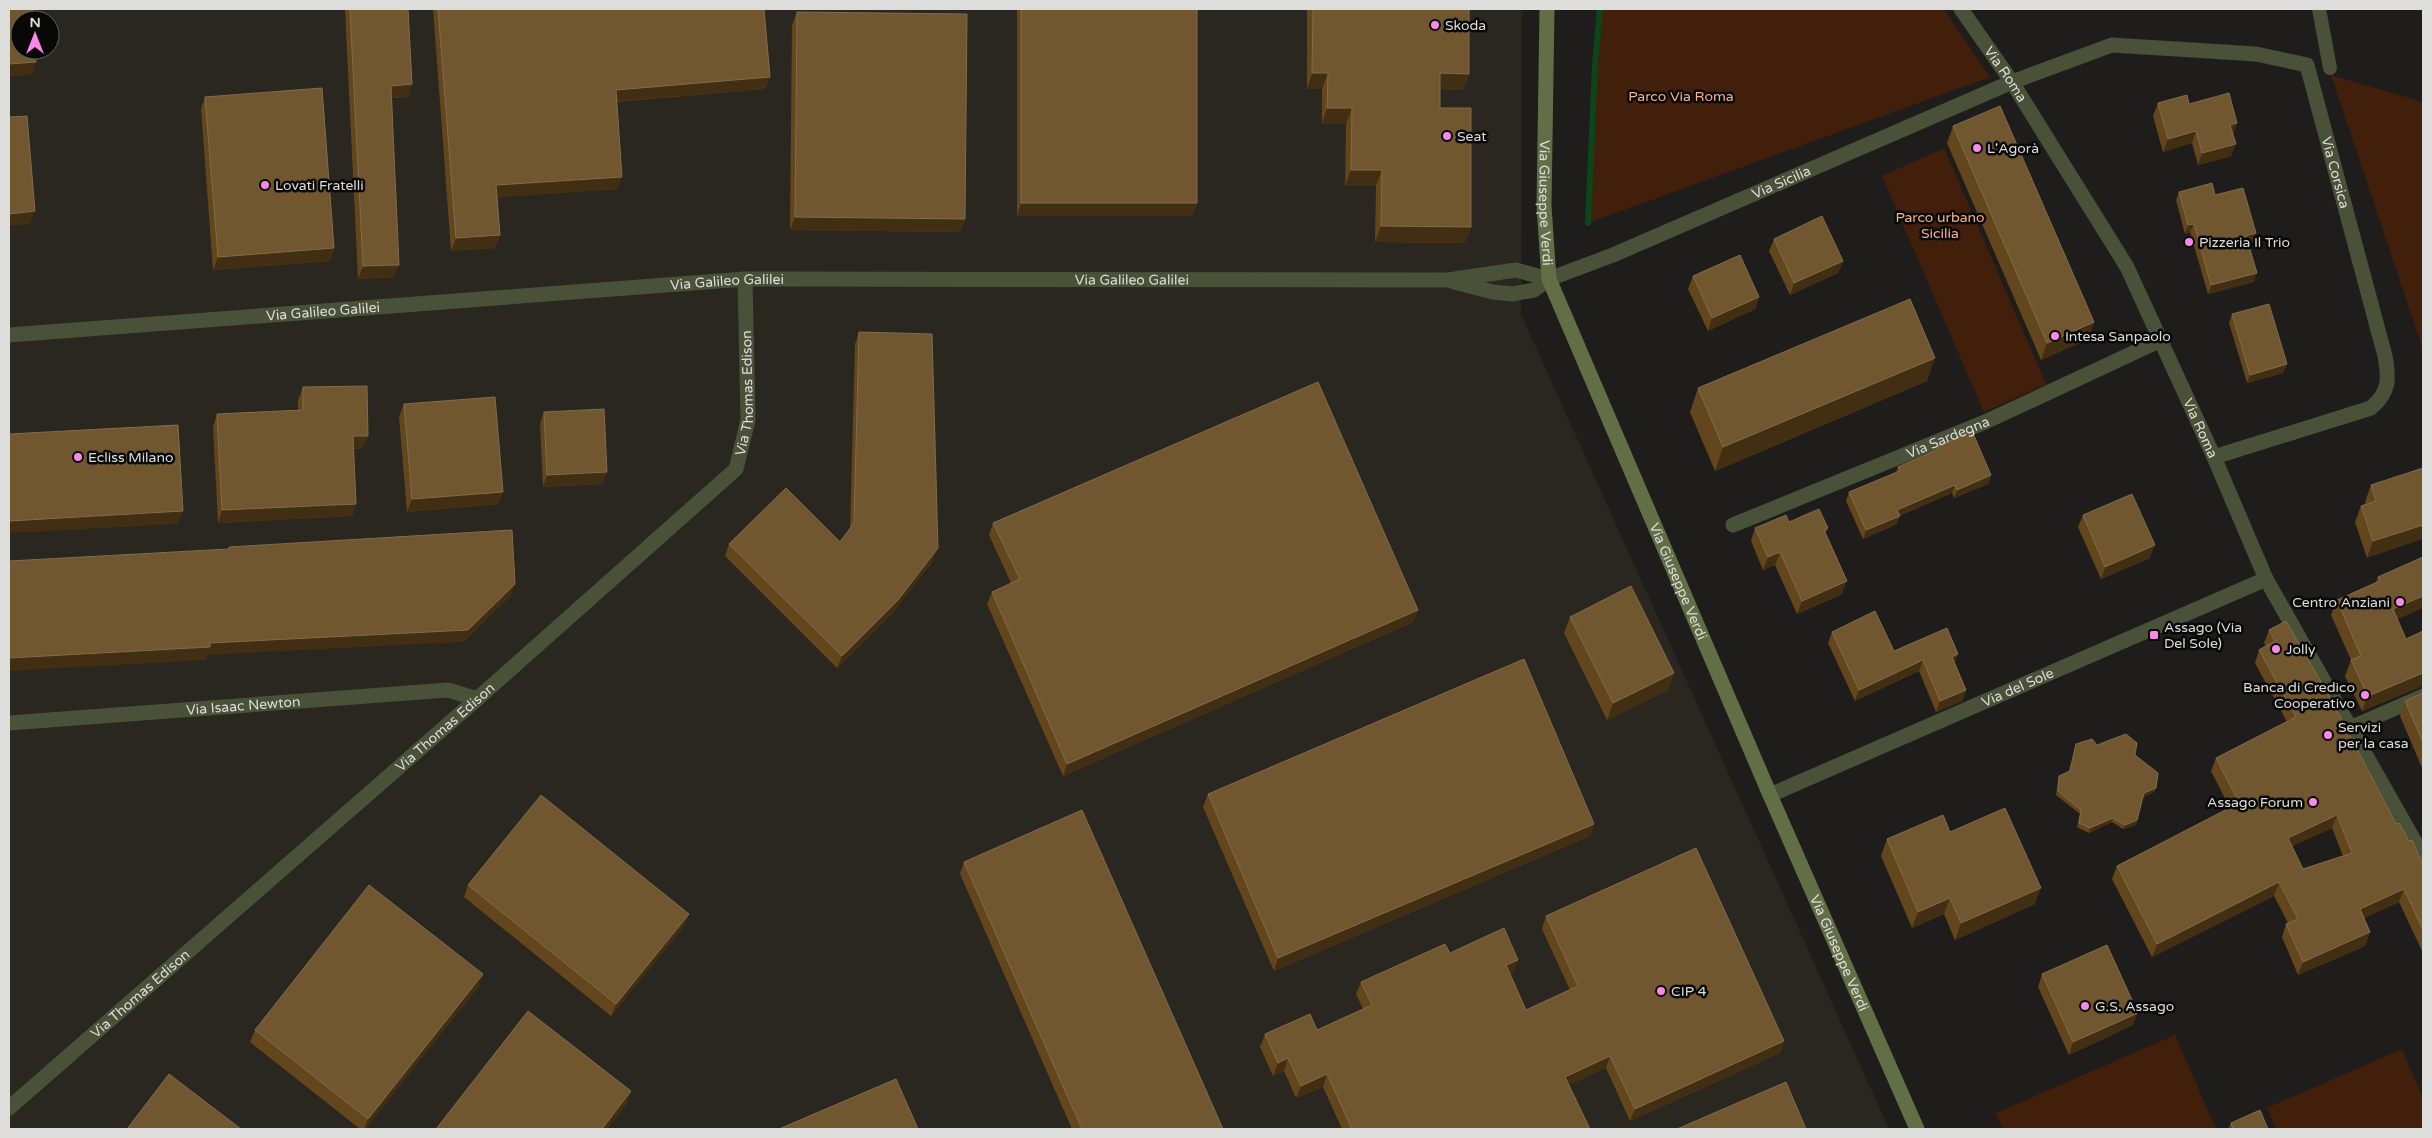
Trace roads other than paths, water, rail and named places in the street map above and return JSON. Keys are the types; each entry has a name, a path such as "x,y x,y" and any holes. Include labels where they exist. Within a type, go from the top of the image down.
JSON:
{"main road":[{"name":"Via Giuseppe Verdi","path":"1547,9 1544,206 1549,279 1770,795 1917,1129"}],"street":[{"name":"Via Roma","path":"1961,9 2012,82 2127,267 2214,457 2266,579 2423,856"},
{"path":"2319,9 2330,68"},
{"name":"Via Corsica","path":"2012,82 2112,44 2256,54 2307,65 2385,356 2388,385 2380,401 2371,408 2214,457"},
{"name":"Via Sicilia","path":"1549,279 1613,255 2012,82"},
{"name":"Via Galileo Galilei","path":"9,335 746,279 1448,280 1516,270 1549,279"},
{"name":"Via Thomas Edison","path":"9,1108 477,699 736,469 748,420 746,279"},
{"name":"Via Galileo Galilei","path":"1448,280 1493,292 1512,294 1534,290 1549,279"},
{"name":"Via Sardegna","path":"1733,525 1985,422 2161,340"},
{"name":"Via del Sole","path":"1770,795 2266,579"},
{"name":"Via Isaac Newton","path":"9,722 448,690 477,699"},
{"path":"2350,728 2423,696"}],"waterway":[{"path":"1588,223 1595,64 1600,9"}],"place":[{"name":"Skoda","path":"1435,25"},
{"name":"Seat","path":"1447,136"},
{"name":"L'Agorà","path":"1977,148"},
{"name":"Lovati Fratelli","path":"265,185"},
{"name":"Pizzeria Il Trio","path":"2189,242"},
{"name":"Intesa Sanpaolo","path":"2055,336"},
{"name":"Ecliss Milano","path":"78,457"},
{"name":"Centro Anziani","path":"2400,602"},
{"name":"Assago (Via Del Sole)","path":"2154,635"},
{"name":"Jolly","path":"2276,649"},
{"name":"Banca di Credico Cooperativo","path":"2365,695"},
{"name":"Servizi per la casa","path":"2328,735"},
{"name":"Assago Forum","path":"2313,802"},
{"name":"CIP 4","path":"1661,991"},
{"name":"G.S. Assago","path":"2085,1006"}],"park label":[{"name":"Parco Via Roma","path":"1681,96"},
{"name":"Parco urbano Sicilia","path":"1940,226"}]}
